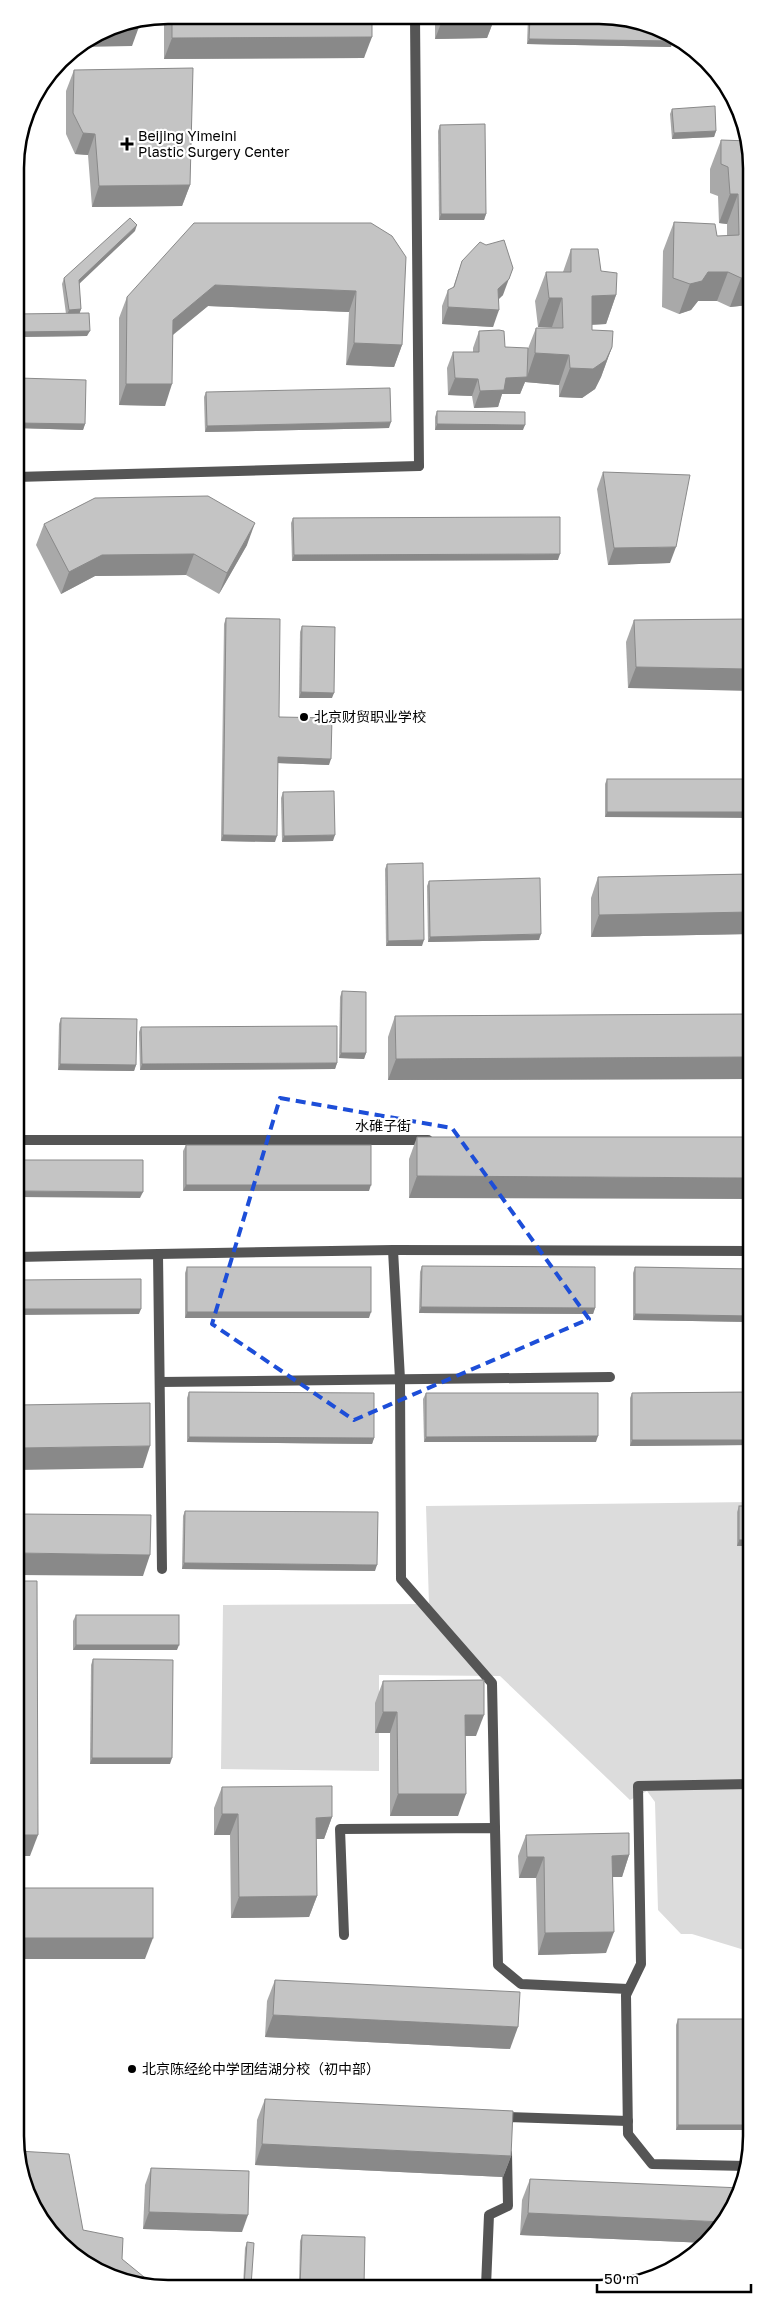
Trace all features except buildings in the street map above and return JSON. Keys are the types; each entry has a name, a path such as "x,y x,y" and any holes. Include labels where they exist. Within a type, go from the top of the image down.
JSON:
{"street":[{"path":"24,476 420,466 415,24"},
{"name":"水碓子街","path":"24,1140 443,1140"},
{"path":"393,1250 400,1379 401,1579 492,1683 498,1965 521,1984 628,1989"},
{"path":"24,1257 393,1250 743,1250"},
{"path":"158,1254 162,1569"},
{"path":"160,1382 610,1377"},
{"path":"740,2166 652,2164 628,2134 626,1995 640,1964 638,1786 743,1784"},
{"path":"344,1936 340,1829 496,1828"},
{"path":"486,2280 489,2215 508,2206 507,2117 628,2122"}],"highlighted area":[{"path":"280,1098 452,1128 589,1319 354,1420 212,1324"}],"shaded area":[{"path":"743,1502 743,1950 692,1934 681,1934 658,1910 655,1802 647,1791 630,1800 500,1676 379,1675 379,1771 221,1769 223,1605 429,1604 426,1506"}],"place":[{"name":"Beijing Yimeini Plastic Surgery Center","path":"127,144"},
{"name":"北京财贸职业学校","path":"304,717"},
{"name":"北京陈经纶中学团结湖分校（初中部）","path":"132,2069"}]}
